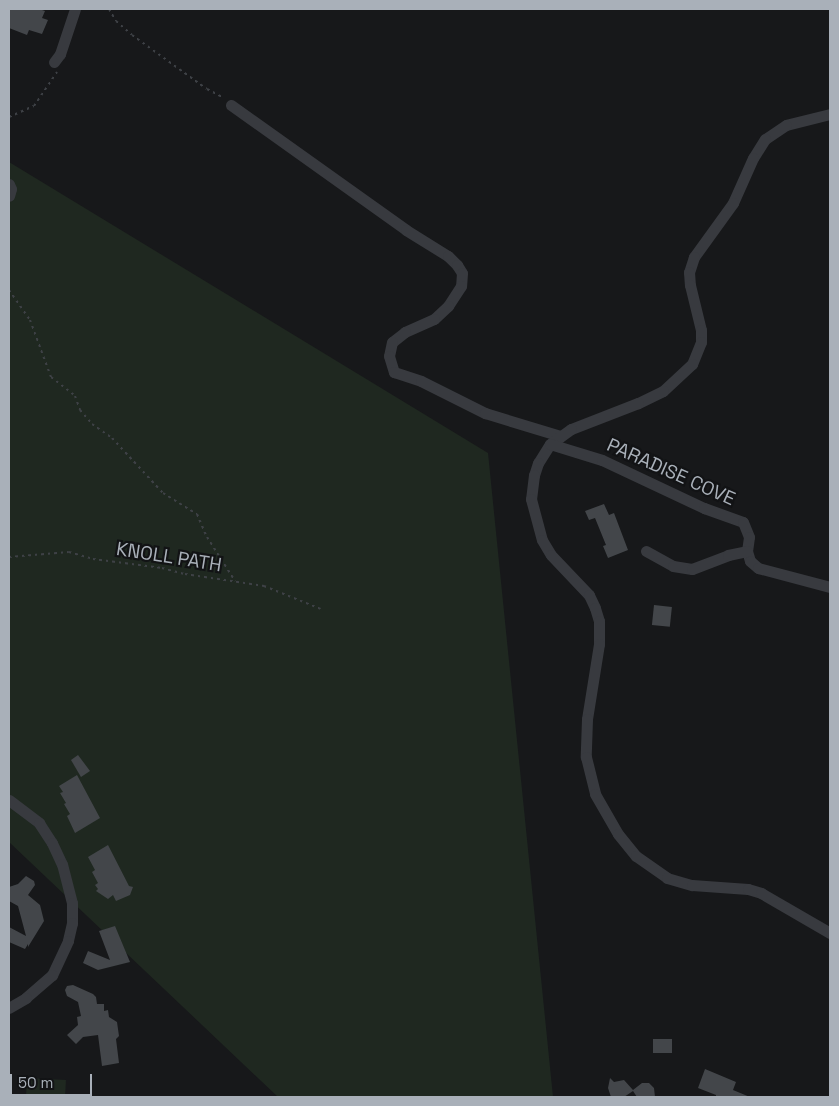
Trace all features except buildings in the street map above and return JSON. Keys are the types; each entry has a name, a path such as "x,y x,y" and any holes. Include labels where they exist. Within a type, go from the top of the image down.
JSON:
{"street":[{"path":"56,66 74,9"},
{"path":"231,105 406,230 448,256 458,265 462,273 461,286 448,306 434,319 405,332 392,342 389,356 394,372 421,381 485,413 560,436"},
{"path":"830,114 786,125 765,139 753,158 733,203 694,257 690,272 690,285 701,330 701,342 697,354 684,374 663,391 584,423 560,436 550,444 538,463 531,493 533,512 542,540 551,555 589,595 599,621 599,644 585,743 590,782 601,807 627,845 656,872 686,883 743,888 761,894 786,906 830,933"},
{"path":"9,184 9,196"},
{"name":"PARADISE COVE","path":"550,444 602,460 704,508 743,522 749,537 747,551"},
{"path":"646,551 673,566 692,569 728,555 747,551 750,561 758,568 830,587"},
{"path":"9,800 39,823 52,843 62,864 72,903 72,922 68,941 52,975 26,998 9,1008"}],"path":[{"path":"109,9 116,21 132,35 207,89 227,100 231,105"},
{"path":"9,117 34,106 56,66"},
{"path":"9,290 30,320 51,376 75,396 80,410 92,424 112,438 163,493 196,514 207,537 235,582"},
{"name":"KNOLL PATH","path":"9,557 69,552 93,559 162,568 184,574 264,586 321,609"}],"shaded area":[{"path":"9,162 488,453 553,1097 278,1097 9,842"},
{"path":"27,1078 66,1080 65,1097 26,1096"}]}
